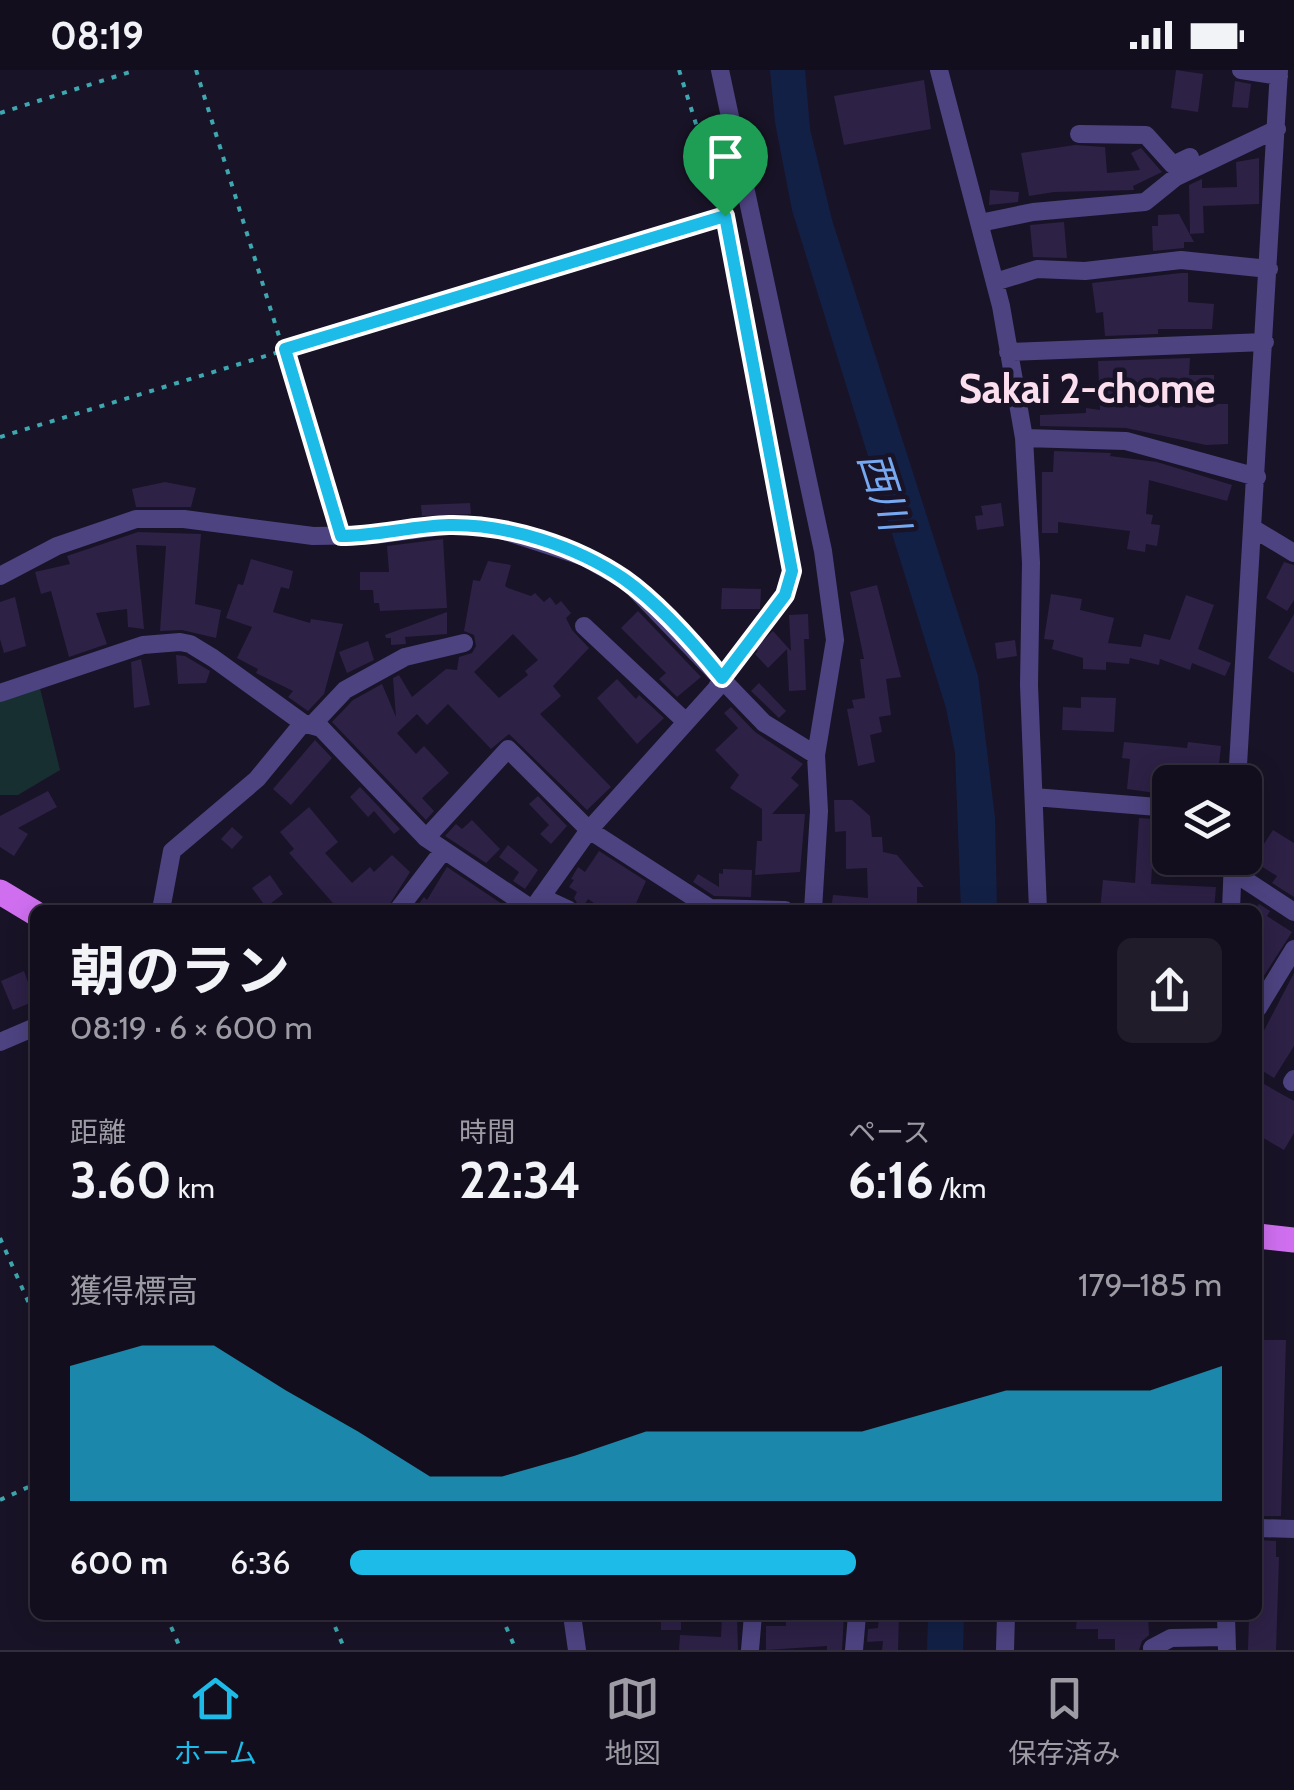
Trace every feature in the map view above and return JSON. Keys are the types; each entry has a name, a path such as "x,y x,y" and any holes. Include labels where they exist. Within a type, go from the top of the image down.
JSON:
{"main road":[{"path":"0,892 30,911"},
{"path":"1262,1236 1294,1240"}],"street":[{"path":"720,70 823,551 835,640 816,755 819,811 814,905"},
{"path":"939,70 994,282 1024,438 1031,563 1029,686 1038,905"},
{"path":"1238,765 1279,73 1242,70"},
{"path":"980,223 1033,212 1144,202 1176,177 1277,123"},
{"path":"1079,134 1146,135 1173,165 1277,123"},
{"path":"1274,179 1294,191"},
{"path":"994,282 1037,269 1085,271 1181,260 1269,269"},
{"path":"1008,352 1265,342"},
{"path":"1024,438 1126,441 1258,477"},
{"path":"0,576 57,546 136,519 184,519 341,536 450,525 498,529 608,568 628,582 764,723 816,755"},
{"path":"1254,529 1294,554"},
{"path":"584,626 686,722"},
{"path":"161,905 172,851 257,779 345,690 405,657 464,643"},
{"path":"0,694 142,645 190,644 308,724 358,764 426,838 443,851 535,905 589,830 722,678"},
{"path":"426,838 508,749 589,830 705,905"},
{"path":"1034,796 1152,806"},
{"path":"402,905 443,851"},
{"path":"1231,905 1233,875"},
{"path":"1246,875 1294,912"},
{"path":"1262,1001 1294,949"},
{"path":"0,1042 30,1029"},
{"path":"1262,1528 1294,1529"},
{"path":"573,1620 577,1650"},
{"path":"750,1650 753,1620"},
{"path":"854,1650 856,1620"},
{"path":"1005,1650 1006,1620"},
{"path":"1152,1648 1171,1638 1226,1644"}],"path":[{"path":"0,113 136,70"},
{"path":"196,70 341,536"},
{"path":"680,70 725,216 792,571 785,595 722,678"},
{"path":"0,437 725,216"},
{"path":"0,1238 30,1306"},
{"path":"0,1500 30,1486"},
{"path":"168,1620 182,1650"},
{"path":"332,1620 345,1650"},
{"path":"503,1620 516,1650"}],"green space":[{"path":"39,684 60,770 18,795 0,795 0,694"}],"water":[{"name":"西川","path":"770,70 805,70 810,129 832,220 978,676 995,818 997,905 961,905 955,753 946,708 792,210 775,122"},
{"path":"928,1620 964,1620 963,1650 927,1650"}],"building":[{"path":"1176,70 1203,74 1198,112 1171,108"},
{"path":"924,80 931,129 844,145 834,96"},
{"path":"1235,81 1251,84 1248,108 1232,107"},
{"path":"1075,145 1105,147 1107,173 1140,170 1131,153 1141,148 1162,172 1133,186 1134,190 1029,196 1021,153"},
{"path":"1259,158 1259,204 1203,206 1204,233 1190,234 1189,185 1202,179 1202,188 1237,187 1236,162"},
{"path":"990,190 1019,192 1018,202 989,205"},
{"path":"1179,214 1194,242 1184,242 1184,248 1153,251 1152,226 1158,226 1158,215"},
{"path":"1064,222 1067,258 1033,257 1030,225"},
{"path":"1188,273 1188,302 1214,304 1212,329 1158,329 1158,334 1105,336 1103,312 1096,313 1092,283"},
{"path":"1190,358 1189,375 1214,375 1214,404 1228,404 1228,444 1206,445 1126,428 1040,426 1040,415 1086,413 1086,408 1100,410 1098,361"},
{"path":"1054,451 1111,453 1110,456 1157,462 1232,485 1227,501 1149,480 1146,514 1153,515 1151,524 1160,525 1157,546 1146,544 1145,552 1127,549 1130,531 1058,522 1058,533 1042,533 1042,472 1053,472"},
{"path":"165,482 196,488 191,507 136,507 132,489"},
{"path":"470,503 471,514 422,516 421,505"},
{"path":"1001,503 1004,526 977,530 975,516 983,515 981,506"},
{"path":"138,532 201,534 195,604 221,610 216,638 182,630 160,631 166,546 136,545 144,629 128,627 127,609 96,613 107,644 69,657 51,591 41,594 35,572 70,564 67,556"},
{"path":"443,539 447,608 380,611 379,603 374,603 373,590 360,590 360,572 389,572 387,546"},
{"path":"251,559 293,571 289,589 281,587 273,612 310,623 311,619 343,624 324,694 308,711 288,697 293,691 256,673 258,669 237,658 252,627 226,618"},
{"path":"488,561 511,565 505,586 531,596 535,593 544,602 550,597 556,605 561,601 571,613 566,618 572,630 589,648 553,686 561,696 540,714 611,787 587,810 509,734 491,749 448,704 427,725 417,714 397,733 416,754 424,746 449,773 422,798 434,811 426,820 332,722 353,700 382,684 396,717 393,678 399,675 412,697 446,669 457,670 459,657 472,653 476,646 474,635 464,631 473,580 480,581","holes":["513,634 538,660 525,671 528,675 499,698 474,672"]},
{"path":"1284,562 1294,565 1294,600 1287,611 1266,598"},
{"path":"877,585 901,677 886,679 891,715 879,717 882,732 870,735 875,762 858,766 847,709 854,708 852,700 865,698 860,659 864,659 850,592"},
{"path":"722,588 761,589 760,609 721,609"},
{"path":"1051,594 1082,599 1080,610 1114,618 1108,643 1141,647 1144,634 1170,640 1186,595 1214,605 1198,649 1231,663 1225,676 1192,663 1190,670 1160,659 1159,665 1130,658 1129,664 1106,662 1106,670 1083,669 1083,658 1052,649 1054,640 1044,639"},
{"path":"15,597 26,646 4,653 0,602"},
{"path":"638,611 701,677 677,697 659,679 666,673 621,628"},
{"path":"447,612 447,634 405,637 406,644 391,645 391,638 386,638 385,635"},
{"path":"808,614 809,639 804,639 806,690 789,691 787,649 768,668 755,654 755,648 773,631 791,651 789,615"},
{"path":"1294,614 1294,673 1268,658"},
{"path":"1015,640 1017,656 997,659 995,643"},
{"path":"368,641 374,660 347,673 339,652"},
{"path":"176,655 210,671 206,683 178,684"},
{"path":"141,659 150,705 134,708 131,662"},
{"path":"617,679 636,699 639,695 664,718 637,744 597,698"},
{"path":"759,683 786,711 779,718 751,691"},
{"path":"1081,697 1116,698 1114,732 1062,730 1063,707 1081,708"},
{"path":"731,707 755,732 803,764 791,778 799,785 772,814 805,814 800,872 755,875 757,841 762,841 762,809 730,788 739,775 715,750 738,728 724,713"},
{"path":"315,740 332,758 291,805 273,789"},
{"path":"1124,742 1187,748 1188,742 1221,746 1219,765 1152,765 1152,792 1127,789 1130,759 1122,758"},
{"path":"360,787 400,829 394,834 374,811 368,817 350,797"},
{"path":"48,791 57,807 18,828 28,834 14,856 0,847 0,816"},
{"path":"538,796 567,826 551,844 540,834 549,825 529,804"},
{"path":"834,800 852,800 870,816 872,837 882,837 883,852 897,855 924,887 917,887 917,905 832,905 833,895 868,898 867,868 846,869 846,831 835,832"},
{"path":"309,807 338,842 325,853 352,883 370,867 374,872 392,855 410,872 389,905 335,905 289,853 294,849 280,832"},
{"path":"1139,818 1152,819 1151,884 1216,887 1214,905 1100,905 1103,880 1135,883"},
{"path":"472,820 500,849 486,863 445,836 456,824 462,829"},
{"path":"232,827 243,837 232,849 221,839"},
{"path":"1273,830 1294,843 1294,897 1272,883 1277,876 1262,867 1262,847"},
{"path":"508,845 538,870 525,889 513,881 519,872 499,857"},
{"path":"599,851 646,881 635,905 597,905 588,899 584,905 578,905 574,898 577,892 569,887 578,867 585,872"},
{"path":"447,867 504,905 418,905 424,897 427,900"},
{"path":"723,869 752,870 751,897 714,896 693,882 698,874 719,887 719,873 723,874"},
{"path":"270,875 283,894 265,905 252,888"},
{"path":"1262,906 1270,911 1267,916 1292,932 1262,979 1262,935"},
{"path":"24,971 30,1003 13,1010 1,981"},
{"path":"1294,973 1294,1046 1274,1078 1262,1070 1262,1034"},
{"path":"1264,1084 1294,1101 1294,1133 1284,1150 1262,1137"},
{"path":"1262,1340 1286,1340 1281,1516 1262,1516"},
{"path":"1262,1540 1276,1541 1276,1650 1248,1650 1249,1620 1262,1620"},
{"path":"661,1620 681,1620 681,1630 661,1630"},
{"path":"722,1620 737,1620 738,1650 679,1650 680,1635 721,1637"},
{"path":"786,1620 844,1620 842,1650 827,1650 827,1646 766,1650 766,1626 786,1626"},
{"path":"879,1620 899,1620 898,1650 882,1650 883,1641 867,1642 868,1629 878,1628"},
{"path":"1077,1620 1148,1620 1149,1635 1139,1650 1115,1650 1115,1639 1098,1639 1098,1629 1076,1629"}],"district":[{"name":"Sakai 2-chome","path":"1087,389"}],"route":[{"path":"725,216 792,571 785,595 722,678 647,598 608,568 584,557 498,529 450,525 341,536 285,349 725,216"}]}
